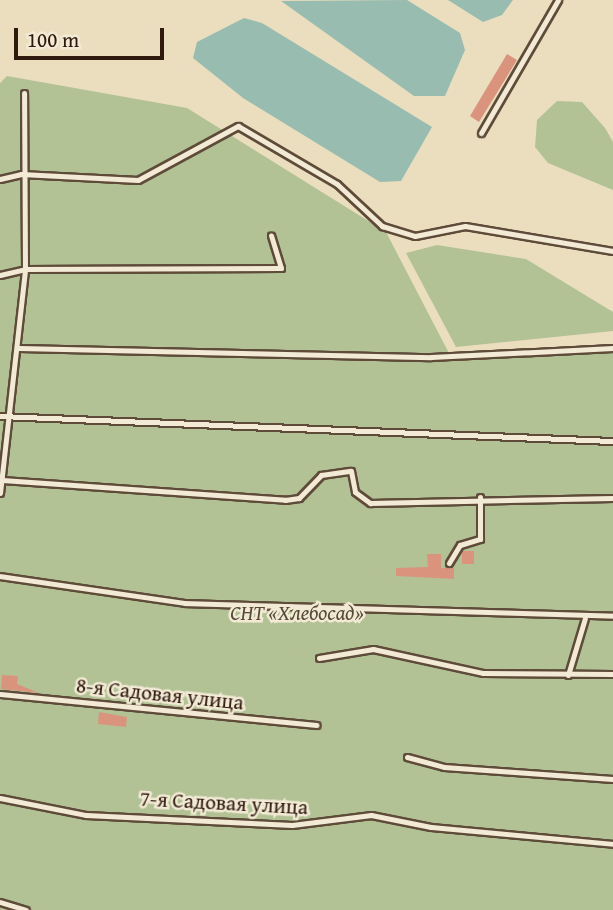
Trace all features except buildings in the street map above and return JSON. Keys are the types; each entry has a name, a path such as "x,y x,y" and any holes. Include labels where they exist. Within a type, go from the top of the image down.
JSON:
{"lane":[{"path":"481,133 558,0"},
{"path":"0,493 19,348 25,269 21,174 23,93"},
{"path":"0,179 21,174 138,180 238,126 337,184 382,226 415,236 465,226 613,251"},
{"path":"0,275 25,269 281,268 271,235"},
{"path":"19,348 431,357 613,348"},
{"path":"0,416 613,442"},
{"path":"2,480 285,500 299,498 321,475 351,471 353,489 367,502 480,497 613,498"},
{"path":"449,563 460,545 480,539 480,497"},
{"path":"0,576 185,603 318,603 585,618 613,616"},
{"path":"568,675 585,618"},
{"path":"319,658 373,649 484,673 613,674"},
{"name":"8-я Садовая улица","path":"0,694 316,725"},
{"path":"407,757 444,767 613,779"},
{"name":"7-я Садовая улица","path":"0,798 86,815 292,825 371,815 431,827 613,844"},
{"path":"0,902 26,910"}],"green space":[{"name":"СНТ «Хлебосад»","path":"7,76 187,108 386,232 452,359 613,352 613,910 0,910 0,83"},
{"path":"557,101 582,102 605,128 613,142 613,190 548,163 535,147 537,120"},
{"path":"437,245 526,259 613,312 613,331 456,347 406,253"}],"water":[{"path":"407,0 460,33 465,50 445,96 414,96 281,1"},
{"path":"448,0 513,0 502,15 483,22"},
{"path":"244,18 262,23 432,127 401,181 380,182 243,98 193,58 197,42"}]}
